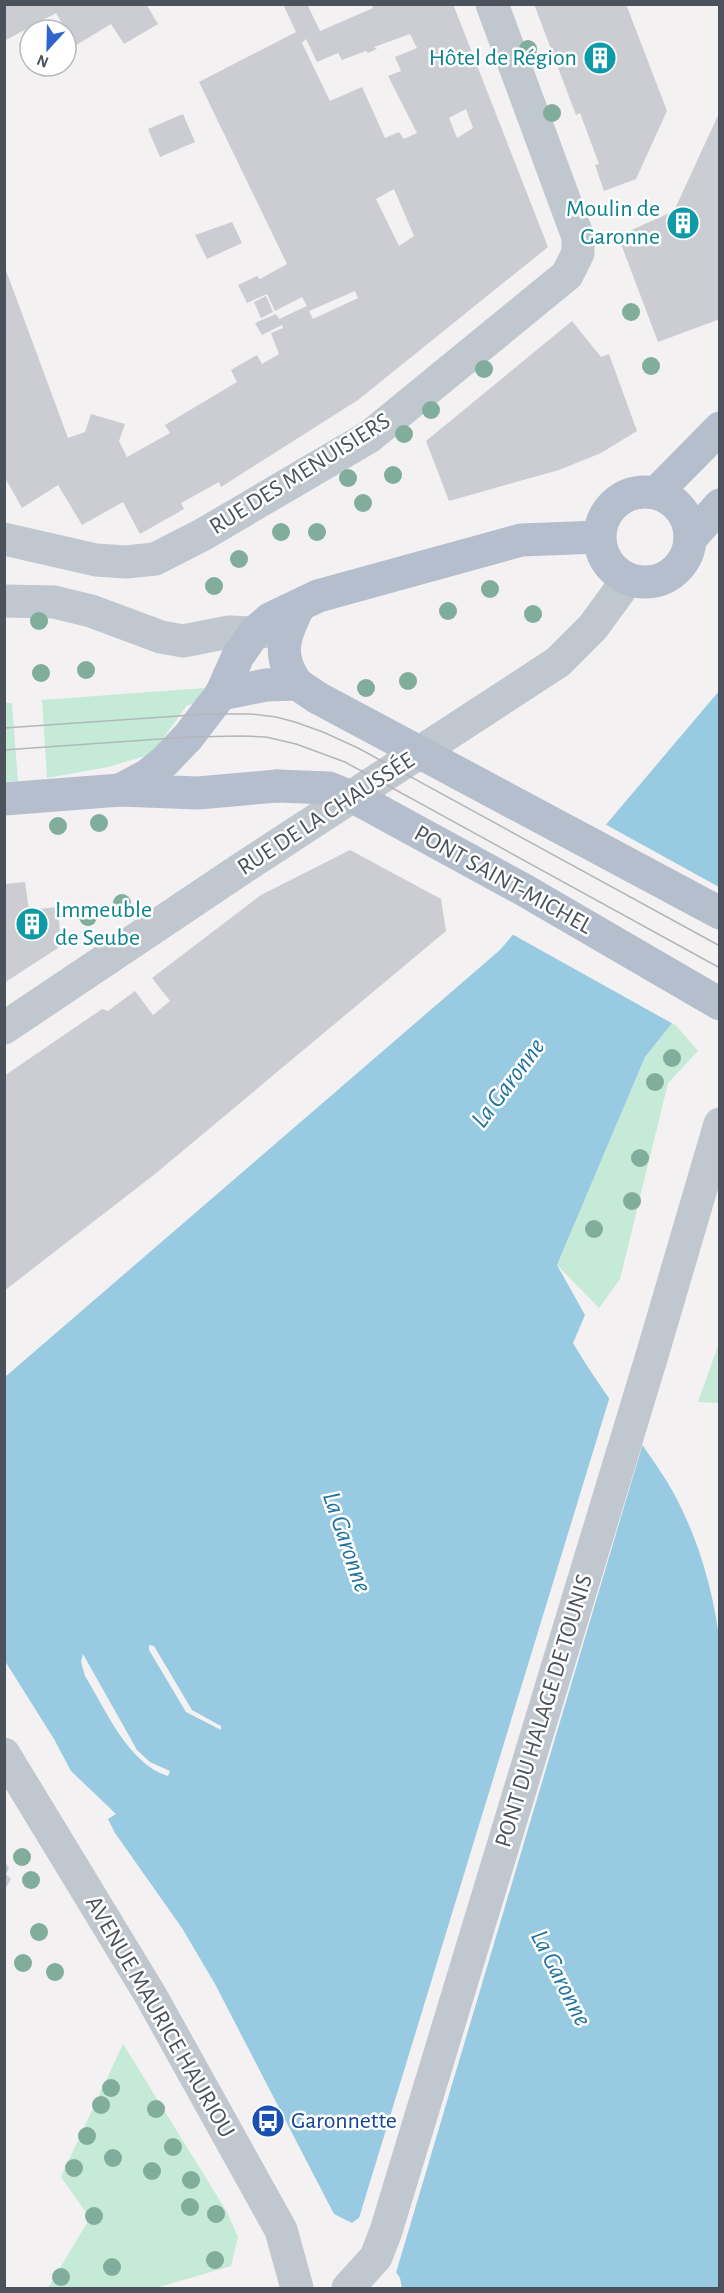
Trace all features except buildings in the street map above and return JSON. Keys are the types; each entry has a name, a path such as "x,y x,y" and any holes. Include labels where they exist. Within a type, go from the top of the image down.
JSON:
{"main road":[{"path":"656,493 720,428"},
{"path":"656,493 672,502 689,522 690,539 687,554 680,566 670,575 656,581 642,582 628,579 617,573 609,563 599,537 608,512 618,502 631,495 656,493"},
{"path":"690,539 720,505"},
{"path":"120,790 148,775 165,761 207,714 221,694 238,656 254,633 270,619 294,616 318,596 521,540 599,537"},
{"path":"294,616 284,658 288,672 308,691 720,913"},
{"path":"221,694 266,685 308,691"},
{"name":"PONT SAINT-MICHEL","path":"4,799 120,790 198,792 277,786 329,788 361,801 524,890 720,1004"}],"street":[{"name":"RUE DES MENUISIERS","path":"4,539 96,560 126,562 155,559 202,535 369,437 567,275 578,253 578,237 492,4"},
{"name":"RUE DE LA CHAUSSÉE","path":"4,1028 244,867 558,662 593,627 628,579"},
{"path":"4,601 54,602 91,610 161,637 183,641 229,633 254,633"},
{"name":"PONT DU HALAGE DE TOUNIS","path":"348,2289 376,2257 386,2231 720,1124"},
{"name":"AVENUE MAURICE HAURIOU","path":"4,1754 151,1996 282,2230 297,2289"}],"green space":[{"path":"204,688 194,704 187,705 152,754 108,767 47,778 42,700"},
{"path":"5,703 12,703 18,781 5,782"},
{"path":"673,1022 698,1051 668,1083 620,1279 599,1308 557,1265 645,1057"},
{"path":"719,1343 719,1403 698,1402"},
{"path":"123,2044 227,2212 238,2237 231,2266 156,2288 48,2288 90,2218 61,2177"}],"water":[{"name":"La Garonne","path":"719,691 719,953 673,1022 645,1057 557,1265 585,1315 573,1343 677,1499 702,1559 717,1623 720,1644 719,2288 402,2288 400,2278 359,2218 352,2223 334,2214 215,1984 182,1928 115,1833 108,1819 116,1814 71,1771 54,1739 5,1661 5,1377 500,950","holes":["149,1645 154,1646 192,1710 221,1726 221,1730 186,1712 149,1650","83,1654 137,1750 150,1762 170,1771 168,1776 154,1770 141,1760 119,1734 85,1676 81,1662"]}],"pier":[{"path":"603,823 719,887 720,958 675,1025 510,933"},
{"path":"610,1396 643,1443 395,2276 358,2222 354,2225 352,2223 359,2218"}],"tram line":[{"path":"4,728 207,714 251,714 295,722 358,748 720,946"},
{"path":"4,750 188,737 266,737 296,744 345,762 720,968"}],"place":[{"name":"Hôtel de Région","path":"600,58"},
{"name":"Moulin de Garonne","path":"683,223"},
{"name":"Immeuble de Seube","path":"32,924"},
{"name":"Garonnette","path":"268,2121"}]}
